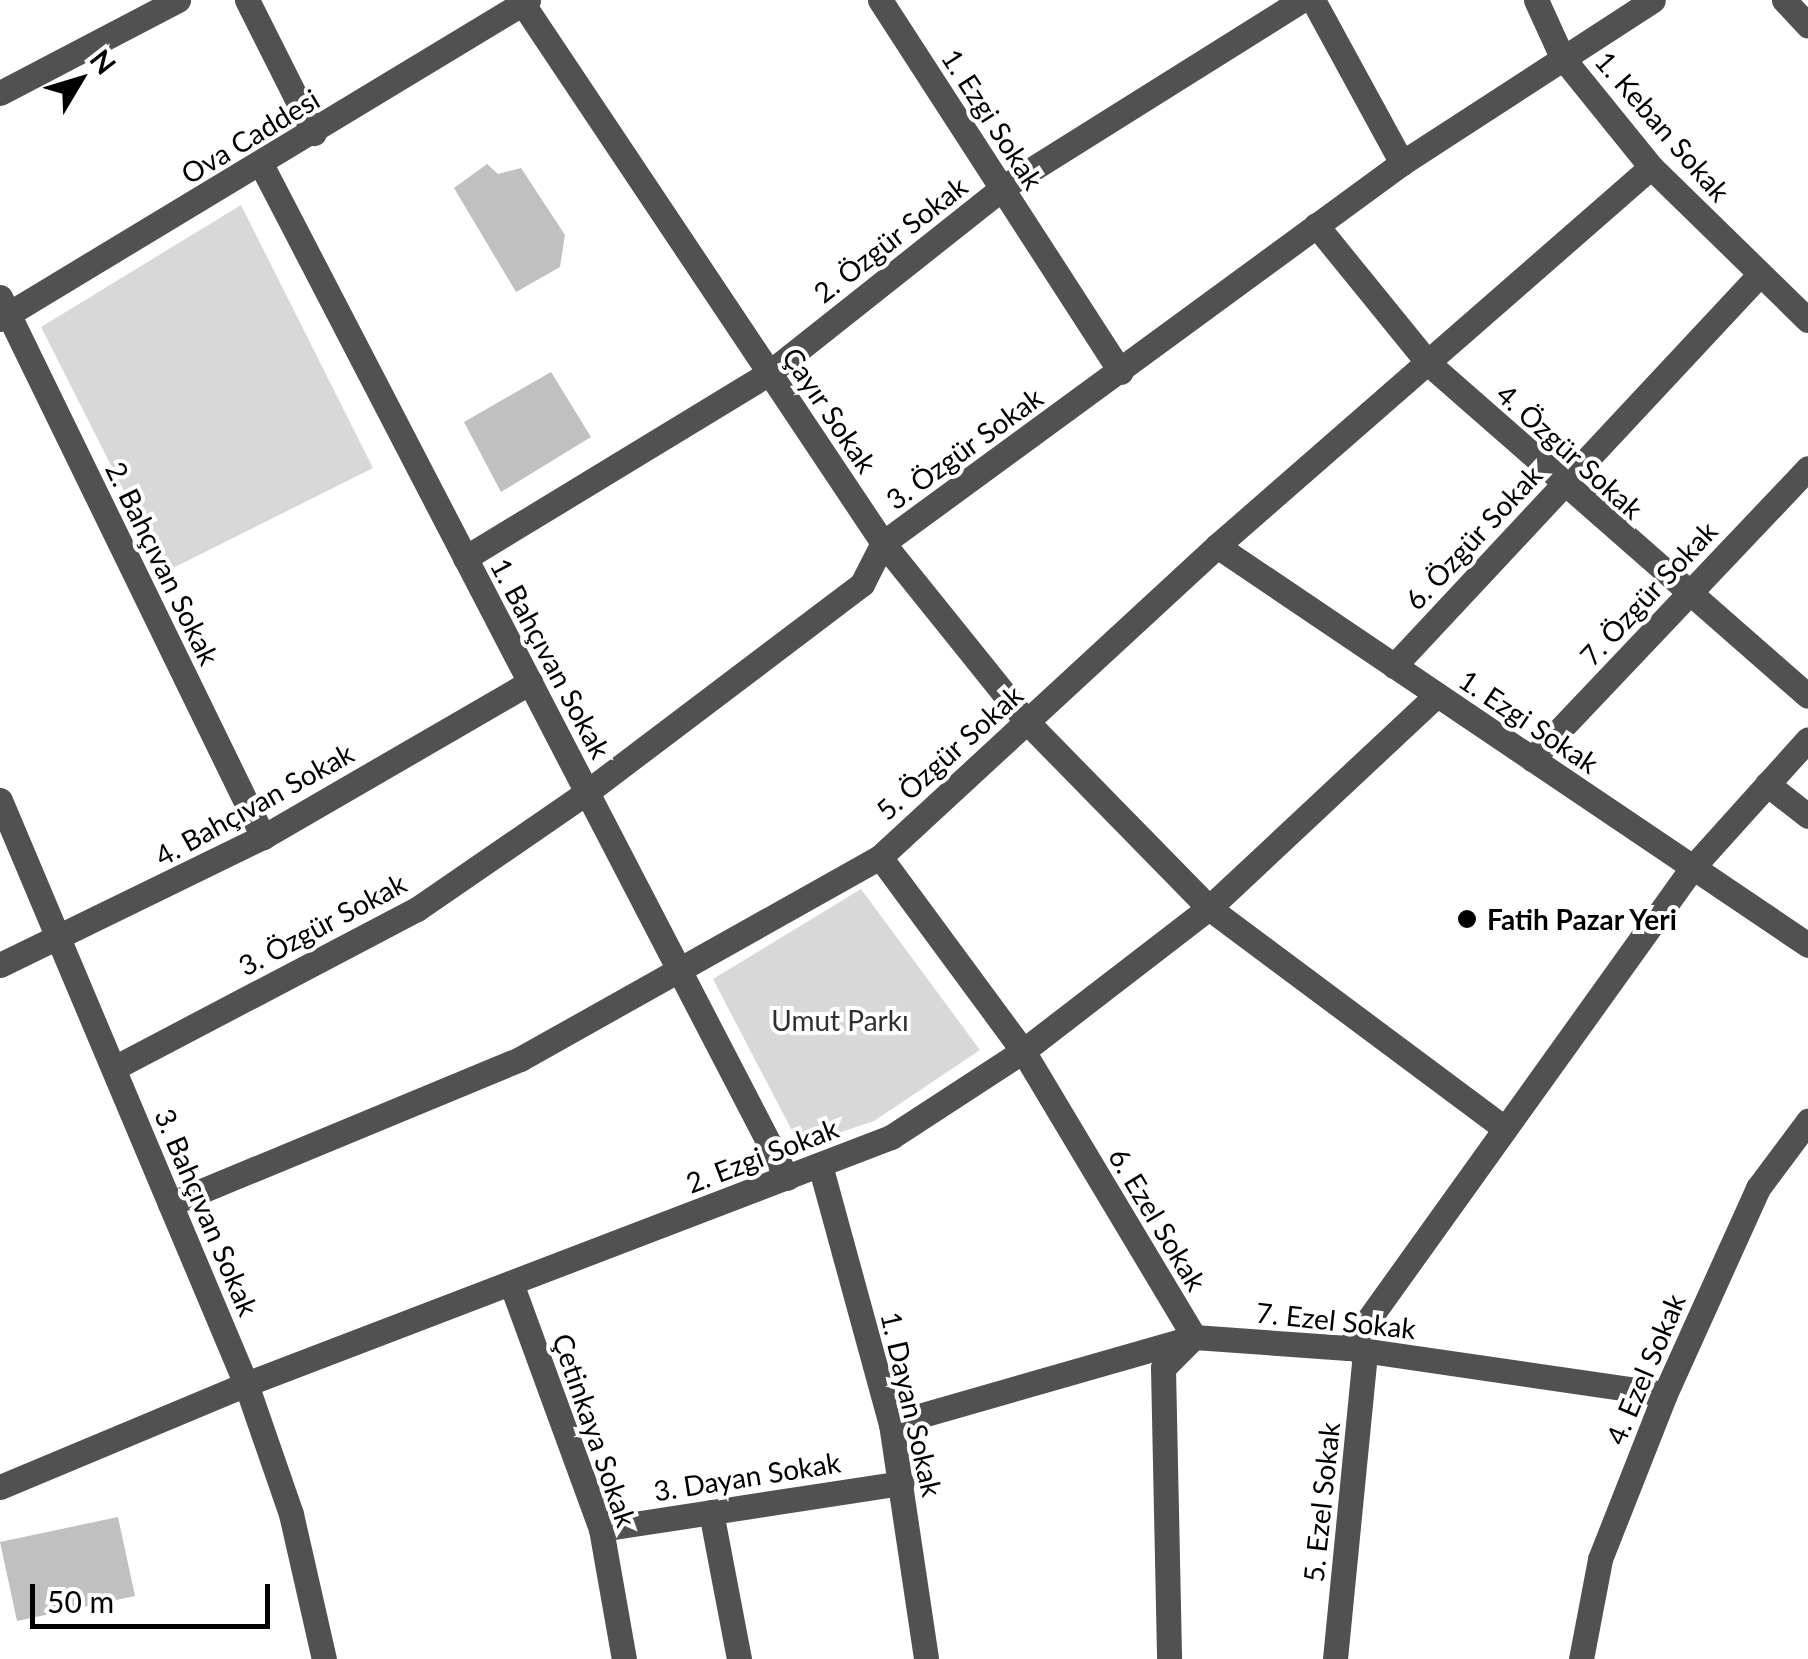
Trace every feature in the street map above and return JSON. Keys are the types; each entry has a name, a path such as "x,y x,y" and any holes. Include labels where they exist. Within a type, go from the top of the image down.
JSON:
{"street":[{"path":"0,94 178,0"},
{"path":"248,0 314,134"},
{"name":"1. Ezgi Sokak","path":"880,0 1121,372"},
{"name":"2. Özgür Sokak","path":"466,558 769,372 1002,188 1302,0"},
{"path":"1312,0 1402,163"},
{"name":"1. Keban Sokak","path":"1536,0 1562,56 1651,167 1808,320"},
{"name":"3. Özgür Sokak","path":"114,1068 417,909 587,792 862,584 883,542 1121,372 1402,163 1652,0"},
{"path":"1784,0 1808,26"},
{"name":"Ova Caddesi","path":"3,310 262,166 525,2"},
{"name":"Çayır Sokak","path":"525,2 883,542 1027,722 1209,908 1506,1129"},
{"name":"1. Bahçıvan Sokak","path":"262,166 788,1178"},
{"name":"5. Özgür Sokak","path":"170,1204 520,1059 681,972 880,856 1217,546 1651,167"},
{"name":"4. Özgür Sokak","path":"1316,225 1428,363 1686,596 1808,696"},
{"name":"6. Özgür Sokak","path":"1394,666 1760,274"},
{"name":"2. Bahçıvan Sokak","path":"3,310 264,838"},
{"name":"7. Özgür Sokak","path":"1532,759 1808,468"},
{"name":"1. Ezgi Sokak","path":"1217,546 1808,945"},
{"name":"4. Bahçıvan Sokak","path":"0,965 61,939 264,838 530,682"},
{"name":"2. Ezgi Sokak","path":"0,1488 246,1384 891,1137 1023,1051 1209,908 1437,695"},
{"path":"1357,1350 1506,1129 1692,868 1808,740"},
{"path":"1768,784 1808,816"},
{"name":"3. Bahçıvan Sokak","path":"0,800 246,1384 292,1514 324,1659"},
{"name":"6. Ezel Sokak","path":"880,856 1023,1051 1194,1337"},
{"name":"4. Ezel Sokak","path":"1582,1659 1600,1559 1664,1394 1758,1188 1808,1122"},
{"name":"1. Dayan Sokak","path":"820,1165 891,1424 926,1659"},
{"name":"Çetinkaya Sokak","path":"511,1283 600,1529 624,1659"},
{"path":"1169,1659 1163,1368 1194,1337"},
{"name":"7. Ezel Sokak","path":"891,1424 1194,1337 1357,1350 1664,1394"},
{"name":"5. Ezel Sokak","path":"1335,1659 1357,1350"},
{"name":"3. Dayan Sokak","path":"600,1529 902,1483"},
{"path":"710,1512 740,1659"}],"green space":[{"path":"241,205 373,468 165,572 41,327"},
{"name":"Umut Parkı","path":"861,889 980,1050 874,1121 800,1146 713,979"}],"building":[{"path":"487,164 498,174 521,168 565,235 560,267 516,292 454,188"},
{"path":"551,372 591,437 501,492 464,422"},
{"path":"118,1517 135,1596 17,1621 0,1542"}],"place":[{"name":"Fatih Pazar Yeri","path":"1467,919"}]}
